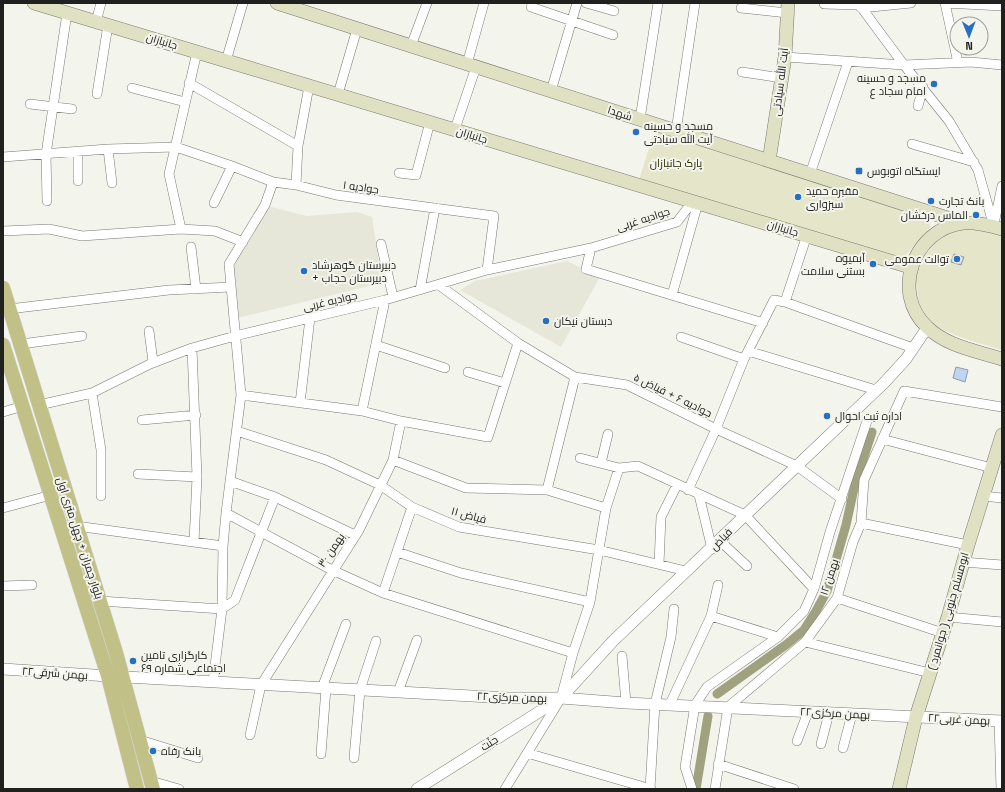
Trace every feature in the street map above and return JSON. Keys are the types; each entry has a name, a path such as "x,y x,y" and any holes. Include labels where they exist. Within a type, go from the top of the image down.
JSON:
{"main road":[{"name":"جانبازان","path":"34,3 52,6 67,13 910,266"},
{"name":"شهدا","path":"277,3 298,6 357,29 963,223"},
{"name":"آیت الله سیادتی","path":"769,161 785,57 787,8"},
{"path":"998,228 963,223 940,230 922,245 910,266 908,290 915,313 927,328 952,343 1002,359"},
{"name":"بلوار چمران + چهل متری اول","path":"3,288 123,677 152,785"},
{"name":"بلوار چمران + چهل متری اول","path":"3,345 108,676 137,789"},
{"name":"ابومسلم جنوبی ( جوانمرد )","path":"899,789 916,717 948,617 968,545 1002,435"}],"street":[{"path":"97,94 102,23 101,3"},
{"path":"226,61 244,3"},
{"path":"411,46 427,3"},
{"path":"455,130 472,65 484,3"},
{"path":"551,91 577,3"},
{"path":"586,3 614,11"},
{"path":"640,119 658,3"},
{"path":"676,131 695,3"},
{"path":"824,4 859,5 911,3"},
{"path":"958,63 945,3 1002,6"},
{"path":"859,5 904,65 923,86 949,120 978,170 998,228"},
{"path":"531,7 613,35"},
{"path":"741,8 787,8"},
{"path":"47,201 46,154 67,13"},
{"path":"338,94 357,29"},
{"path":"181,229 169,174 197,52"},
{"path":"785,57 904,65 984,63 1002,65"},
{"path":"810,174 848,62"},
{"path":"742,72 782,78"},
{"path":"189,83 298,146"},
{"path":"296,185 298,146 309,86"},
{"path":"918,106 923,86"},
{"path":"132,88 185,102"},
{"path":"30,104 72,109"},
{"path":"400,173 416,175 430,122"},
{"path":"912,144 974,162"},
{"path":"3,157 108,149 176,147"},
{"name":"جوادیه ۱","path":"176,147 273,182 296,185 336,195 494,216 487,270"},
{"path":"108,149 112,184"},
{"path":"78,151 78,181"},
{"path":"214,203 232,166"},
{"path":"213,682 222,609 223,546 226,513 241,395 229,264 265,205 273,182"},
{"path":"998,228 1002,186"},
{"path":"672,295 696,202"},
{"name":"جوادیه غربی","path":"39,405 92,393 153,362 192,348 235,336 389,299 487,270 591,248 677,222 696,202"},
{"path":"420,290 434,208"},
{"path":"3,232 49,229 82,236 181,229 214,231 243,242"},
{"path":"785,302 807,235"},
{"path":"362,411 376,345 389,299 381,244"},
{"path":"191,247 196,289"},
{"path":"591,248 586,269 762,323"},
{"name":"جوادیه ۶ + فیاض ۵","path":"439,285 518,343 574,377 627,385 716,429 797,466 842,499"},
{"path":"9,309 169,290 231,287"},
{"path":"688,490 716,429 746,355 774,300 785,302 913,348"},
{"path":"300,403 310,318"},
{"name":"فیاض","path":"561,698 613,641 686,571 712,549 719,540 884,383 906,359 927,328"},
{"path":"149,331 153,362"},
{"path":"21,344 82,336"},
{"path":"681,337 876,390"},
{"path":"241,395 362,411 401,421 488,437 518,343"},
{"path":"376,345 445,368"},
{"path":"192,348 196,415 197,477 194,542"},
{"path":"468,372 505,384"},
{"path":"547,490 574,377"},
{"name":"بهمن ۱۲","path":"728,707 805,642 837,598 853,542 861,523 864,480 904,391 1002,407"},
{"path":"92,393 101,450 101,496"},
{"path":"3,412 23,406"},
{"path":"142,420 196,415"},
{"name":"بهمن ۳۰","path":"250,735 261,684 355,535 393,460 401,421"},
{"path":"692,789 685,767 696,706 707,688 778,637 804,611 814,589 845,485 867,421"},
{"name":"فیاض ۱۱","path":"237,431 326,460 380,485 412,507 458,527 599,550 686,571"},
{"path":"601,463 608,434"},
{"path":"882,439 992,468"},
{"path":"580,458 618,468 638,466 698,496 745,515 814,589"},
{"path":"393,460 466,488 547,490 606,508"},
{"path":"505,789 561,698 573,653 590,602 606,508 618,468"},
{"path":"138,474 197,477"},
{"path":"230,482 275,497 355,535"},
{"path":"659,564 661,517 677,485"},
{"path":"3,508 51,495"},
{"path":"698,496 712,549"},
{"path":"983,496 1002,498"},
{"path":"100,601 222,609 235,600 275,497"},
{"path":"383,593 412,507"},
{"path":"226,513 332,570 383,593 573,653"},
{"path":"861,523 968,545"},
{"path":"76,526 223,546"},
{"path":"719,540 747,566"},
{"path":"397,552 461,573 590,602"},
{"path":"963,562 1002,565"},
{"path":"3,586 32,585"},
{"path":"670,704 711,616 718,585"},
{"path":"837,598 943,633"},
{"path":"527,753 650,789 655,704 671,637 674,609"},
{"path":"711,616 778,637"},
{"path":"948,617 1002,622"},
{"path":"321,754 324,688 346,624"},
{"path":"398,692 417,640"},
{"path":"354,758 360,690 376,641"},
{"path":"805,642 930,673"},
{"path":"622,656 626,703"},
{"name":"۲۲بهمن شرقی","path":"3,669 108,676"},
{"name":"۲۲بهمن مرکزی","path":"108,676 508,698 561,698 626,703 916,717"},
{"name":"جنّت","path":"418,789 561,698"},
{"path":"715,789 728,707"},
{"path":"797,742 808,712"},
{"path":"821,744 829,713"},
{"path":"843,748 852,714"},
{"name":"۲۲بهمن غربی","path":"916,717 1000,721"},
{"path":"1000,721 1001,789"},
{"path":"140,740 198,758"},
{"path":"718,764 794,789"},
{"path":"152,785 179,789"}],"shaded area":[{"name":"دبیرستان گوهرشاد + دبیرستان حجاب","path":"259,204 307,216 357,212 372,217 382,283 237,318 226,260"},
{"name":"دبستان نیکان","path":"567,261 600,277 561,347 460,290 475,281"}],"green space":[{"name":"پارک جانبازان","path":"656,126 926,217 931,227 903,258 638,183"},
{"path":"974,227 1002,235 1002,350 958,336 933,324 925,315 917,294 917,274 924,257 932,247 940,239 952,231"}],"building":[{"name":"توالت عمومی","path":"954,254 964,257 961,265 951,262"},
{"path":"956,367 968,370 965,382 953,378"}],"waterway":[{"path":"717,694 787,644 804,630 816,611 827,591 846,525 855,484 872,432"},
{"path":"696,789 708,716"}],"place":[{"name":"مسجد و حسینه امام سجاد ع","path":"934,84"},
{"name":"مسجد و حسینه آیت الله سیادتی","path":"636,132"},
{"name":"ایستگاه اتوبوس","path":"859,171"},
{"name":"مقبره حمید سبزواری","path":"798,197"},
{"name":"بانک تجارت","path":"931,201"},
{"name":"الماس درخشان","path":"976,215"},
{"name":"توالت عمومی","path":"957,259"},
{"name":"آبمیوه بستنی سلامت","path":"873,264"},
{"name":"دبیرستان گوهرشاد + دبیرستان حجاب","path":"304,271"},
{"name":"دبستان نیکان","path":"546,321"},
{"name":"اداره ثبت احوال","path":"827,416"},
{"name":"کارگزاری تامین اجتماعی شماره ۶۹","path":"133,661"},
{"name":"بانک رفاه","path":"153,751"}]}
